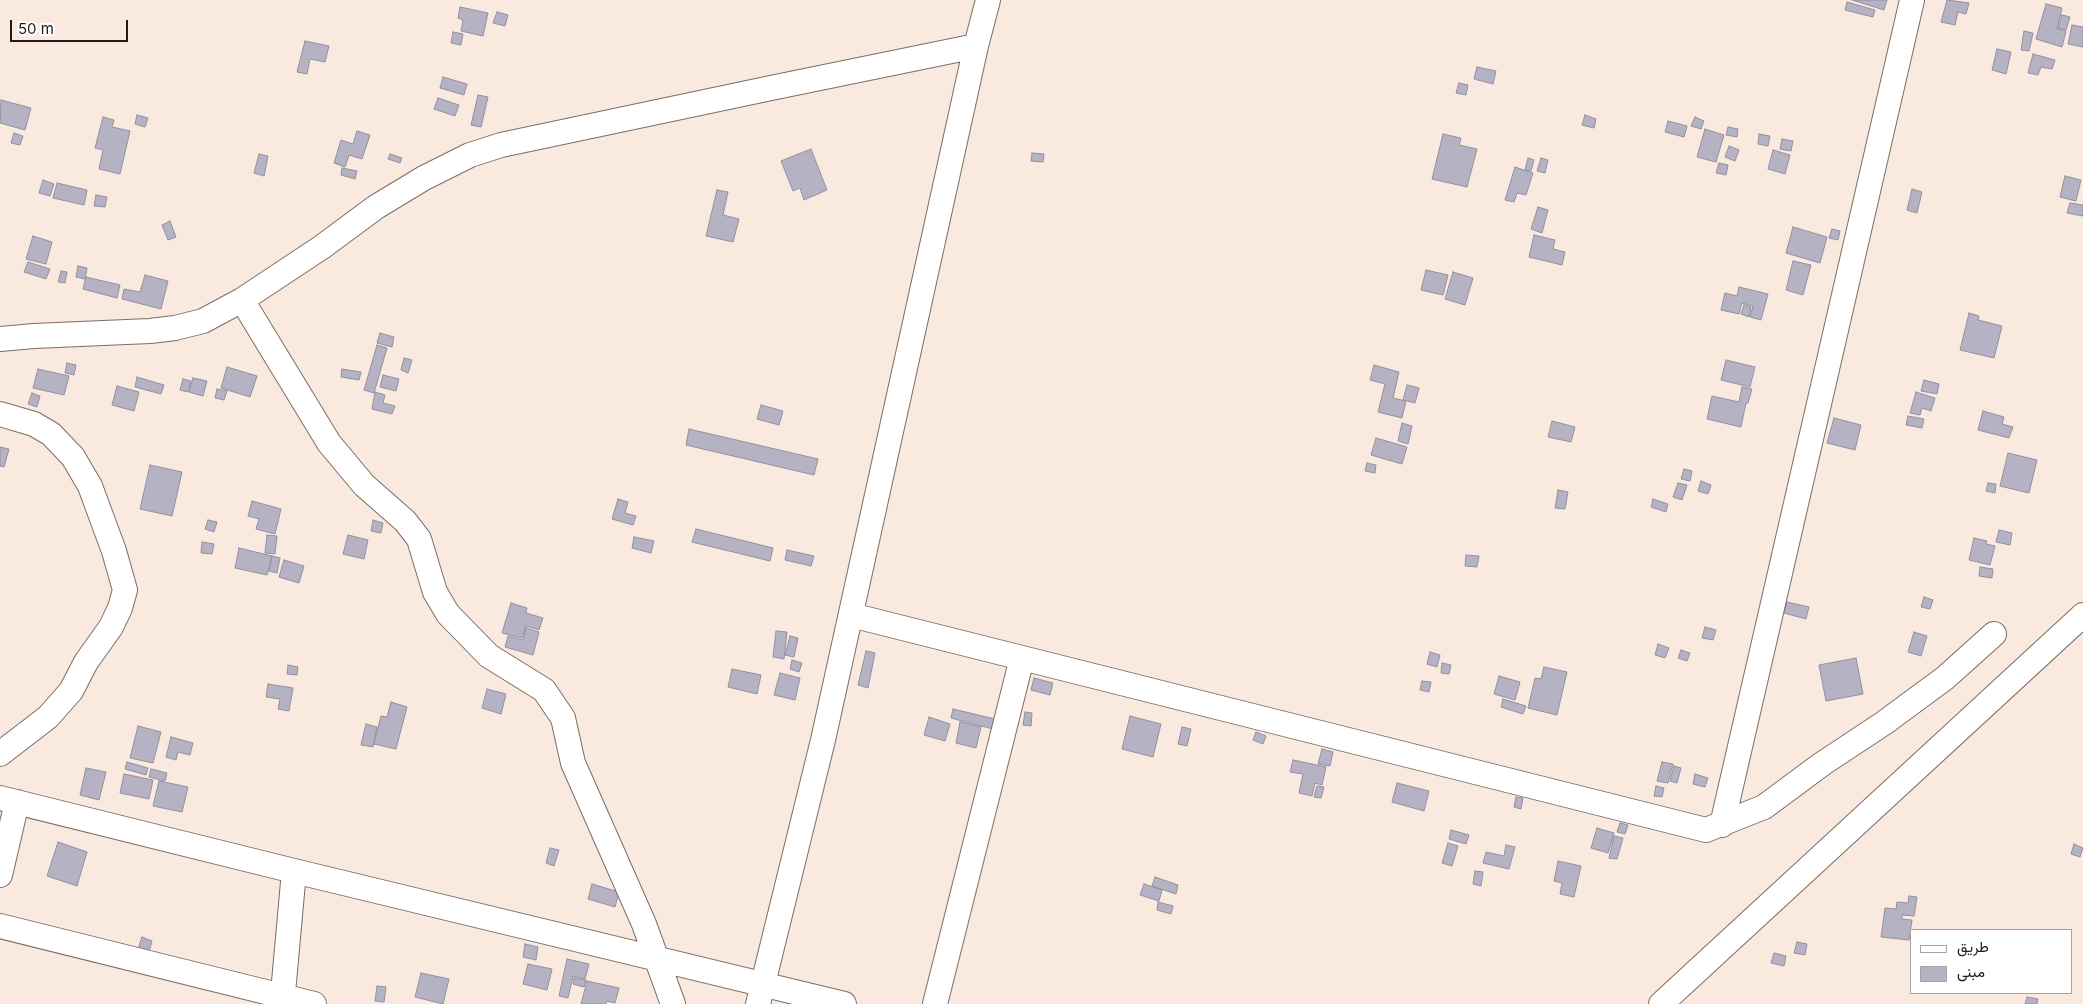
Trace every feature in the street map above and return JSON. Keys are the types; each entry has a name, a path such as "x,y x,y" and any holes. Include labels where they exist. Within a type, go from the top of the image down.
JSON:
{"street":[{"path":"760,994 823,740 976,46 988,0"},
{"path":"1722,825 1912,0"},
{"path":"0,339 110,334 175,328 203,321 242,300 322,247 376,207 424,178 470,155 549,135 976,46"},
{"path":"242,300 329,443 364,485 405,521 420,539 436,592 448,614 489,656 544,690 563,718 573,763 644,924 673,1004"},
{"path":"0,414 34,424 51,434 73,457 90,486 114,551 124,590 120,608 112,627 86,662 71,691 48,717 0,754"},
{"path":"851,615 1706,830 1764,807 1822,764 1884,724 1945,678 1994,634"},
{"path":"1661,1004 2083,615"},
{"path":"935,1004 1022,658"},
{"path":"0,875 8,800 657,958 760,994 844,1004"},
{"path":"283,1000 294,871"},
{"path":"0,926 283,1000 314,1004"}],"building":[{"path":"1852,0 1887,0 1884,10"},
{"path":"1947,0 1969,3 1966,14 1958,12 1955,25 1941,22"},
{"path":"1847,2 1875,10 1873,17 1845,10"},
{"path":"2046,4 2062,8 2057,29 2066,31 2062,47 2036,39"},
{"path":"460,7 488,13 483,36 461,31 463,20 458,18"},
{"path":"497,12 508,15 505,26 493,23"},
{"path":"2062,15 2070,17 2066,30 2058,28"},
{"path":"2072,25 2083,27 2083,47 2068,44"},
{"path":"2024,31 2033,33 2029,51 2021,50"},
{"path":"453,32 463,34 461,45 451,43"},
{"path":"305,41 329,46 325,62 310,59 307,74 297,72"},
{"path":"1997,49 2011,52 2006,74 1992,70"},
{"path":"2033,54 2055,60 2052,69 2041,67 2038,75 2028,73"},
{"path":"1477,67 1496,71 1493,84 1474,79"},
{"path":"443,77 467,84 464,95 440,88"},
{"path":"1459,83 1468,85 1466,95 1456,93"},
{"path":"478,95 488,97 481,127 471,125"},
{"path":"438,98 459,105 455,116 434,109"},
{"path":"1,100 31,108 25,130 0,123"},
{"path":"137,115 148,118 145,127 135,124"},
{"path":"1585,115 1596,119 1594,128 1582,125"},
{"path":"103,117 114,120 112,127 130,131 120,174 99,169 103,150 95,148"},
{"path":"1695,117 1704,121 1701,129 1691,126"},
{"path":"1668,121 1687,126 1684,137 1665,132"},
{"path":"1728,127 1738,129 1737,137 1726,135"},
{"path":"1705,129 1724,135 1716,162 1697,157"},
{"path":"357,131 370,135 362,159 349,155 345,167 334,163 341,140 353,144"},
{"path":"14,133 23,136 20,145 11,143"},
{"path":"1443,134 1461,138 1459,145 1477,149 1467,187 1432,179"},
{"path":"1759,134 1770,136 1768,146 1758,144"},
{"path":"1782,139 1793,141 1791,151 1780,149"},
{"path":"1729,146 1739,150 1735,161 1725,157"},
{"path":"811,149 827,190 804,200 800,188 793,191 781,161"},
{"path":"1773,150 1790,155 1785,174 1768,169"},
{"path":"1032,153 1044,154 1043,162 1031,161"},
{"path":"259,154 268,156 264,176 254,173"},
{"path":"390,154 402,158 400,163 388,159"},
{"path":"1528,158 1534,160 1531,171 1525,170"},
{"path":"1541,158 1548,160 1545,173 1537,171"},
{"path":"1719,163 1728,165 1726,175 1716,173"},
{"path":"1515,167 1533,173 1526,195 1517,193 1514,202 1505,200"},
{"path":"342,168 357,171 355,179 341,175"},
{"path":"2065,176 2081,180 2076,201 2060,197"},
{"path":"43,180 54,184 50,196 39,193"},
{"path":"57,183 87,190 84,205 53,198"},
{"path":"1912,189 1922,192 1917,213 1907,210"},
{"path":"717,190 728,192 723,215 739,219 733,242 706,236"},
{"path":"96,195 107,197 105,207 94,206"},
{"path":"2070,203 2083,205 2083,216 2067,213"},
{"path":"1538,207 1548,210 1542,233 1531,229"},
{"path":"170,221 176,237 168,240 162,225"},
{"path":"1793,227 1827,237 1820,263 1786,253"},
{"path":"1832,229 1840,231 1838,240 1829,238"},
{"path":"1534,235 1555,240 1553,249 1565,252 1562,265 1529,257"},
{"path":"33,236 52,242 46,264 26,259"},
{"path":"1793,261 1811,265 1803,295 1786,290"},
{"path":"28,262 50,269 46,279 24,272"},
{"path":"78,266 87,268 85,279 76,277"},
{"path":"1426,270 1448,275 1443,295 1421,290"},
{"path":"61,271 67,272 65,283 58,282"},
{"path":"1453,272 1473,278 1465,305 1445,299"},
{"path":"145,275 168,281 161,309 122,299 124,289 140,292"},
{"path":"86,277 120,285 117,298 83,289"},
{"path":"1739,287 1768,294 1761,320 1750,317 1753,306 1742,303 1739,314 1721,310 1725,293 1737,296"},
{"path":"1744,305 1751,307 1749,317 1741,314"},
{"path":"1969,313 1979,316 1978,320 2002,326 1994,358 1960,350"},
{"path":"380,333 394,337 392,347 377,343"},
{"path":"377,345 387,348 374,393 364,390"},
{"path":"404,358 412,360 408,373 401,370"},
{"path":"1726,360 1755,367 1750,387 1721,380"},
{"path":"67,363 76,365 74,375 65,373"},
{"path":"1374,365 1399,372 1393,398 1406,401 1402,418 1378,412 1385,384 1370,380"},
{"path":"227,367 257,376 250,397 221,388"},
{"path":"38,369 69,376 64,395 33,388"},
{"path":"342,369 361,372 359,380 341,377"},
{"path":"383,375 399,379 396,391 380,387"},
{"path":"137,377 164,385 161,394 135,387"},
{"path":"193,378 207,381 203,396 189,392"},
{"path":"183,379 191,381 188,392 180,390"},
{"path":"1924,380 1939,384 1937,394 1921,391"},
{"path":"1407,385 1419,388 1415,403 1403,400"},
{"path":"117,386 139,392 134,411 112,405"},
{"path":"1742,387 1752,389 1748,403 1746,403 1741,427 1707,419 1712,396 1739,402"},
{"path":"217,389 227,391 224,400 215,398"},
{"path":"375,392 385,395 383,403 395,406 392,414 372,409"},
{"path":"1916,392 1935,398 1931,411 1922,408 1920,415 1910,413"},
{"path":"32,393 40,396 37,407 28,404"},
{"path":"761,405 783,411 779,425 757,419"},
{"path":"1983,411 2004,417 2002,424 2013,427 2009,438 1978,430"},
{"path":"1908,416 1924,419 1922,428 1906,425"},
{"path":"1834,418 1861,425 1855,450 1827,443"},
{"path":"1552,421 1575,427 1571,442 1548,437"},
{"path":"1402,423 1412,426 1408,444 1398,441"},
{"path":"689,429 818,459 814,475 686,445"},
{"path":"1376,438 1407,447 1402,464 1371,455"},
{"path":"0,447 9,449 4,467 0,466"},
{"path":"2008,453 2037,460 2029,493 2000,486"},
{"path":"1367,463 1376,465 1375,473 1365,471"},
{"path":"150,465 182,472 172,516 140,509"},
{"path":"1684,469 1692,471 1690,481 1681,479"},
{"path":"1701,481 1711,485 1708,494 1698,491"},
{"path":"1678,483 1687,485 1682,500 1673,497"},
{"path":"1988,483 1996,484 1995,493 1986,491"},
{"path":"1558,490 1568,492 1565,509 1555,508"},
{"path":"618,499 628,502 625,513 636,516 633,525 612,519"},
{"path":"1653,499 1668,504 1666,512 1651,507"},
{"path":"252,501 281,509 275,534 256,529 259,519 248,516"},
{"path":"208,520 217,522 214,532 205,529"},
{"path":"373,520 383,523 381,533 371,531"},
{"path":"696,529 773,548 770,561 692,542"},
{"path":"1999,530 2012,533 2010,545 1996,542"},
{"path":"267,535 277,536 275,554 265,553"},
{"path":"348,535 368,540 364,559 343,554"},
{"path":"634,537 654,541 651,553 632,548"},
{"path":"1974,538 1987,541 1986,544 1995,546 1990,565 1969,560"},
{"path":"202,542 214,544 212,554 201,553"},
{"path":"239,548 272,556 267,575 235,568"},
{"path":"787,550 814,556 811,566 785,560"},
{"path":"1466,555 1479,556 1477,567 1465,566"},
{"path":"272,556 280,558 277,573 269,571"},
{"path":"284,560 304,566 299,583 279,577"},
{"path":"1980,567 1993,569 1992,578 1979,576"},
{"path":"1924,597 1933,600 1930,609 1921,607"},
{"path":"1787,602 1809,607 1806,619 1784,613"},
{"path":"511,603 527,608 526,613 543,618 539,630 526,626 522,638 502,633"},
{"path":"1705,627 1716,630 1713,640 1702,638"},
{"path":"526,628 539,632 533,655 505,647 508,636 523,640"},
{"path":"776,631 787,632 784,659 773,657"},
{"path":"1914,632 1927,636 1921,656 1908,652"},
{"path":"790,636 798,638 794,657 785,655"},
{"path":"1658,644 1669,648 1665,658 1655,655"},
{"path":"1681,650 1690,653 1687,661 1678,658"},
{"path":"866,651 875,653 868,688 858,685"},
{"path":"1430,652 1440,655 1437,667 1427,664"},
{"path":"1856,658 1863,694 1826,701 1819,665"},
{"path":"792,660 802,663 799,672 790,669"},
{"path":"1442,663 1451,665 1449,674 1441,673"},
{"path":"288,665 298,667 297,675 287,674"},
{"path":"1544,667 1567,672 1557,715 1528,708 1535,678 1541,679"},
{"path":"732,669 761,675 757,694 728,687"},
{"path":"780,673 800,678 795,700 774,695"},
{"path":"1499,676 1520,682 1515,700 1494,694"},
{"path":"1034,678 1053,683 1050,695 1031,690"},
{"path":"1422,681 1431,682 1429,692 1420,690"},
{"path":"268,684 293,688 289,711 278,709 280,699 266,697"},
{"path":"487,689 506,694 501,714 482,708"},
{"path":"1503,699 1526,706 1523,714 1501,707"},
{"path":"391,702 407,707 396,749 374,744 381,716 387,717"},
{"path":"953,709 995,719 993,729 951,718"},
{"path":"1025,712 1032,713 1031,726 1023,725"},
{"path":"1130,716 1161,724 1153,757 1122,749"},
{"path":"929,717 950,724 945,741 924,735"},
{"path":"960,722 981,727 976,748 956,743"},
{"path":"366,724 377,727 373,747 361,745"},
{"path":"138,726 161,732 153,763 130,758"},
{"path":"1182,727 1191,729 1187,746 1178,744"},
{"path":"1256,732 1266,736 1263,744 1253,740"},
{"path":"171,737 193,743 190,755 178,752 176,760 166,757"},
{"path":"1322,749 1333,752 1330,766 1318,764"},
{"path":"1293,760 1326,767 1322,785 1315,783 1312,796 1299,793 1303,774 1290,772"},
{"path":"127,762 148,768 146,775 125,769"},
{"path":"1662,762 1673,764 1668,783 1657,781"},
{"path":"1674,766 1681,768 1677,783 1670,781"},
{"path":"86,768 106,772 99,800 80,795"},
{"path":"151,769 167,773 165,781 149,777"},
{"path":"124,774 153,780 149,799 120,793"},
{"path":"1695,774 1708,778 1705,787 1693,784"},
{"path":"159,781 188,787 182,812 153,806"},
{"path":"1397,783 1429,791 1424,811 1392,802"},
{"path":"1317,786 1324,787 1321,798 1314,797"},
{"path":"1656,786 1664,788 1662,797 1654,796"},
{"path":"1516,797 1523,798 1521,809 1514,807"},
{"path":"1620,823 1628,825 1625,834 1617,832"},
{"path":"1597,828 1614,833 1608,853 1591,848"},
{"path":"1451,830 1469,835 1466,844 1449,839"},
{"path":"1614,836 1623,838 1617,859 1609,858"},
{"path":"58,842 87,852 77,886 47,876"},
{"path":"1448,843 1458,846 1452,866 1442,863"},
{"path":"2074,844 2083,848 2080,857 2071,854"},
{"path":"1506,845 1515,847 1509,869 1483,863 1486,852 1504,856"},
{"path":"550,848 559,850 554,866 546,863"},
{"path":"1558,861 1581,866 1574,897 1560,894 1562,883 1554,881"},
{"path":"1475,871 1483,872 1481,886 1473,884"},
{"path":"1155,877 1178,885 1176,894 1152,886"},
{"path":"592,884 619,892 615,907 588,899"},
{"path":"1144,884 1162,890 1159,901 1140,895"},
{"path":"1909,896 1917,897 1914,916 1902,915 1902,919 1912,920 1909,940 1881,937 1885,908 1896,909 1897,902 1908,903"},
{"path":"1158,902 1173,906 1171,914 1157,910"},
{"path":"142,937 152,941 149,952 138,949"},
{"path":"1797,942 1807,944 1805,955 1794,953"},
{"path":"525,944 538,947 536,960 523,957"},
{"path":"1774,953 1786,956 1784,966 1771,963"},
{"path":"567,959 589,964 585,979 573,976 568,998 559,996"},
{"path":"528,964 552,969 547,990 523,984"},
{"path":"421,973 449,979 443,1004 415,997"},
{"path":"574,978 586,980 584,987 573,984"},
{"path":"587,981 619,988 615,1003 607,1001 606,1004 581,1004"},
{"path":"377,986 386,987 384,1002 375,1001"},
{"path":"2027,997 2038,999 2037,1004 2025,1004"}]}
